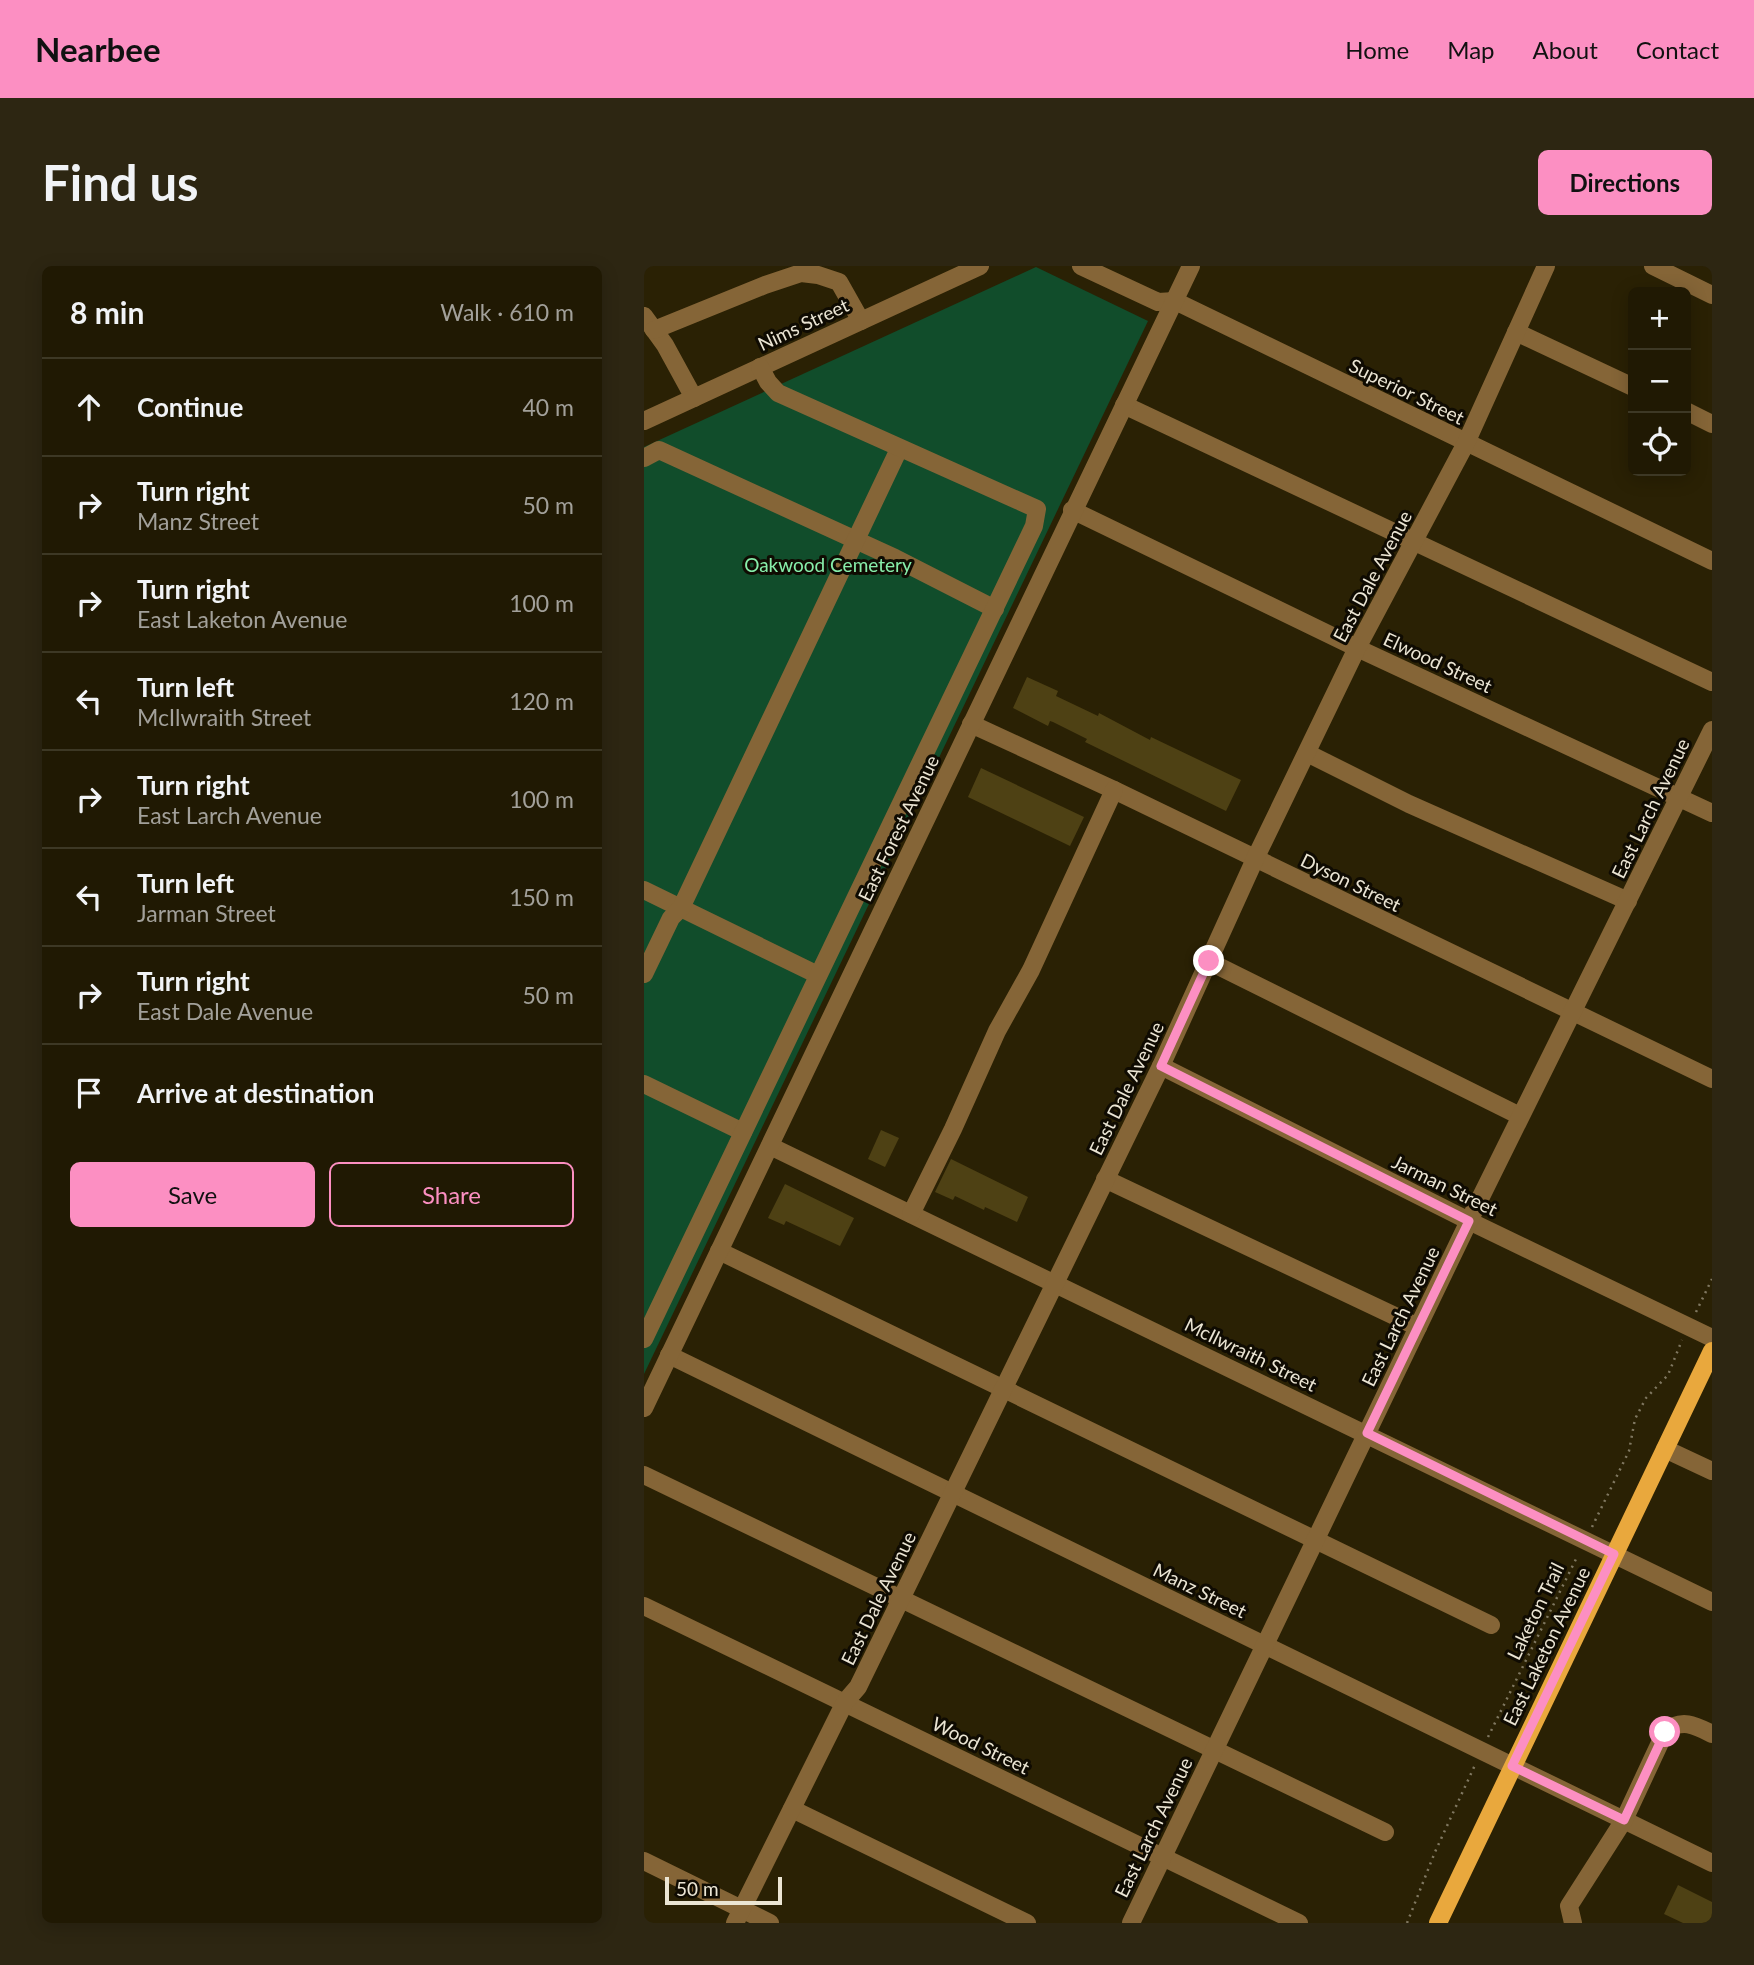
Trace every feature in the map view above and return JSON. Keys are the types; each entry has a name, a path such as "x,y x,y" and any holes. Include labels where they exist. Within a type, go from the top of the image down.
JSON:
{"main road":[{"name":"East Laketon Avenue","path":"1438,1923 1712,1351"}],"street":[{"name":"Nims Street","path":"644,421 980,266"},
{"name":"Superior Street","path":"1081,266 1158,302 1175,301 1712,561"},
{"name":"East Forest Avenue","path":"644,1408 1191,266"},
{"name":"East Dale Avenue","path":"738,1916 845,1702 858,1687 1161,1066 1255,859 1357,648 1466,443 1546,266"},
{"path":"1653,266 1712,295"},
{"path":"694,398 649,323 801,273 839,282 861,321"},
{"path":"1516,332 1628,385"},
{"path":"644,1339 1034,526 1037,509 778,393 760,367"},
{"path":"1124,405 1712,682"},
{"path":"1690,413 1712,424"},
{"path":"644,974 671,918 681,908 899,449"},
{"path":"644,458 659,450 995,608"},
{"name":"Elwood Street","path":"1072,510 1357,648 1712,813"},
{"name":"Dyson Street","path":"971,724 1114,790 1712,1079"},
{"name":"East Larch Avenue","path":"1130,1923 1520,1116 1712,730"},
{"path":"1307,753 1409,804 1628,901"},
{"path":"911,1214 997,1031 1031,970 1114,790"},
{"path":"644,890 818,975"},
{"path":"1209,961 1520,1116"},
{"name":"Jarman Street","path":"1161,1066 1469,1221 1712,1338"},
{"path":"644,1084 743,1132"},
{"name":"McIlwraith Street","path":"770,1146 1712,1602"},
{"path":"1105,1178 1418,1327"},
{"path":"719,1251 1491,1625"},
{"name":"Manz Street","path":"669,1355 1712,1863"},
{"path":"1665,1448 1712,1471"},
{"path":"644,1475 1385,1832"},
{"name":"Wood Street","path":"644,1606 1298,1923"},
{"path":"1573,1923 1569,1906 1624,1820 1665,1732 1674,1725 1690,1723 1712,1734"},
{"path":"792,1809 1027,1923"},
{"path":"644,1861 738,1916 770,1923"}],"path":[{"name":"Laketon Trail","path":"1407,1923 1435,1852 1481,1751 1629,1451 1635,1419 1646,1398 1668,1375 1712,1279"}],"green space":[{"name":"Oakwood Cemetery","path":"1036,267 1148,321 644,1374 644,447"}],"building":[{"path":"1027,677 1058,691 1056,696 1098,716 1099,713 1150,740 1151,737 1241,780 1226,811 1085,742 1087,739 1053,722 1050,721 1048,726 1013,708"},
{"path":"981,768 1084,817 1070,846 968,797"},
{"path":"881,1130 899,1138 885,1167 868,1159"},
{"path":"951,1159 1028,1197 1017,1222 955,1196 953,1200 935,1192"},
{"path":"785,1184 854,1218 840,1246 786,1221 784,1225 768,1218"},
{"path":"1678,1885 1712,1902 1712,1923 1683,1923 1664,1914"}],"route":[{"path":"1209,961 1161,1066 1469,1221 1367,1433 1614,1554 1512,1766 1624,1820 1665,1732"}]}
